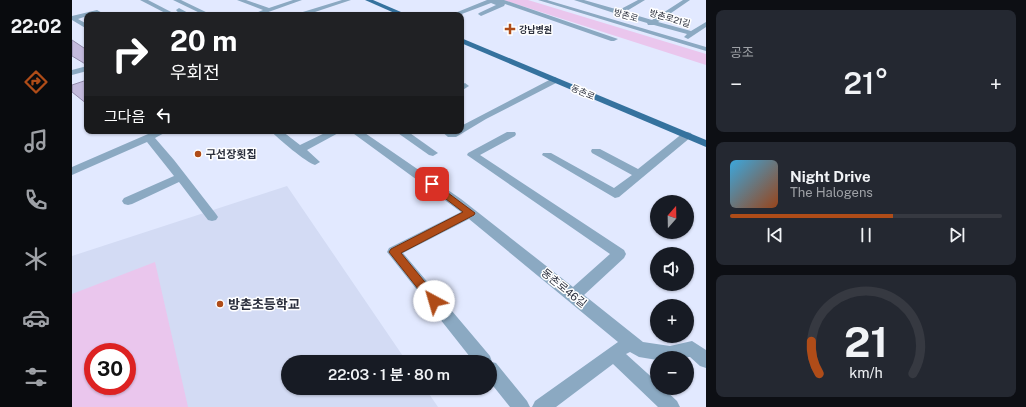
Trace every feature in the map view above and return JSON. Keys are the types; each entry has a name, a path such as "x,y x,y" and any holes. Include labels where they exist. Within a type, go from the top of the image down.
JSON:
{"main road":[{"path":"368,0 398,12"},
{"name":"동촌로","path":"464,41 706,144"}],"street":[{"path":"144,0 173,12"},
{"path":"176,0 202,12"},
{"path":"240,0 256,1 269,10"},
{"path":"263,12 299,0"},
{"path":"310,12 348,0"},
{"path":"498,0 614,39"},
{"name":"방촌로","path":"541,0 706,48"},
{"name":"방촌로21길","path":"577,0 587,1 693,34"},
{"path":"640,28 654,22 687,0"},
{"path":"461,12 491,1 502,5 481,14"},
{"name":"방촌로21길","path":"620,12 639,1"},
{"path":"607,19 620,12"},
{"path":"84,15 73,18 84,25"},
{"name":"방촌로21길","path":"681,41 706,24"},
{"path":"72,73 84,69"},
{"path":"464,129 483,117 555,80"},
{"path":"72,171 156,134"},
{"path":"280,134 315,162"},
{"path":"299,150 331,134"},
{"name":"동촌로46길","path":"359,134 432,184 470,213 639,349 670,354 692,349 706,360"},
{"path":"405,134 433,152"},
{"path":"511,134 472,155 619,254 573,296"},
{"path":"547,155 615,194 686,135"},
{"path":"148,137 212,217"},
{"path":"596,151 639,174"},
{"path":"128,201 181,177"},
{"path":"470,213 394,252 478,355"},
{"path":"541,407 630,342"},
{"path":"614,354 671,407"},
{"path":"497,378 521,407"}],"shaded area":[{"path":"503,0 528,0 706,54 706,65"},
{"name":"방촌초등학교","path":"287,186 402,355 281,355 281,395 430,395 438,407 72,407 72,256"},
{"path":"155,262 188,407 72,407 72,294"}],"building":[{"path":"72,40 84,48 84,63 72,56"},
{"path":"84,81 84,102 72,92 72,85"}],"place":[{"name":"강남병원","path":"510,29"},
{"name":"구선장횟집","path":"198,154"},
{"name":"방촌초등학교","path":"220,304"}],"route":[{"path":"432,184 470,213 394,252 434,301"}]}
